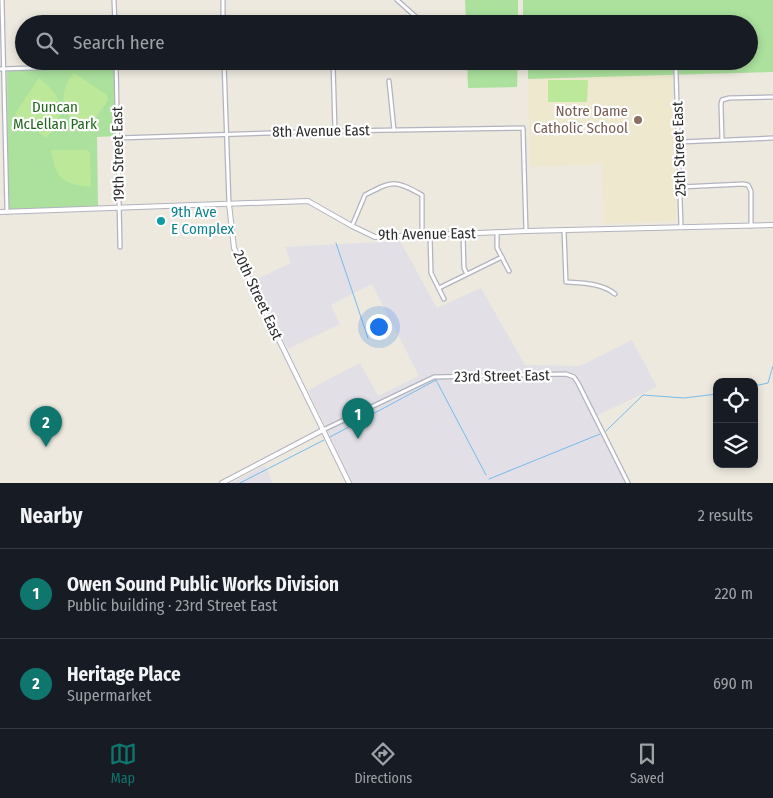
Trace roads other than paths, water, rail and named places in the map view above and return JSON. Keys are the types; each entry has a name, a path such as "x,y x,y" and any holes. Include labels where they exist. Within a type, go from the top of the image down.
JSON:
{"street":[{"path":"2,0 2,69 7,212"},
{"path":"114,0 115,15"},
{"path":"223,0 224,15"},
{"path":"397,0 414,15"},
{"path":"2,69 15,68"},
{"name":"19th Street East","path":"116,70 120,247"},
{"name":"20th Street East","path":"224,70 229,204 234,248 349,483"},
{"path":"332,70 335,131"},
{"name":"25th Street East","path":"676,71 681,227"},
{"path":"390,81 394,130"},
{"path":"722,140 722,100 729,98 773,97"},
{"name":"8th Avenue East","path":"118,138 335,131 523,128 526,231"},
{"path":"679,142 773,138"},
{"path":"0,140 5,140"},
{"path":"352,226 365,195 388,183 405,186 422,195 422,235"},
{"path":"680,186 743,184 750,186 752,226"},
{"name":"9th Avenue East","path":"0,212 308,201 375,237 773,225"},
{"path":"564,230 566,282 587,283 615,294"},
{"path":"497,232 497,248 508,271"},
{"path":"463,234 464,268 466,274"},
{"path":"430,235 431,272 444,299"},
{"path":"439,288 502,257"},
{"name":"23rd Street East","path":"323,430 434,377 566,374 574,377 578,383 628,483"},
{"path":"222,483 323,430"}],"waterway":[{"path":"336,243 368,338"},
{"path":"758,385 768,383 773,366"},
{"path":"330,437 436,380 486,475"},
{"path":"606,431 643,395 684,398 713,394"},
{"path":"489,479 600,434"},
{"path":"240,483 324,440"}],"place":[{"name":"Notre Dame Catholic School","path":"638,120"},
{"name":"9th Ave E Complex","path":"161,221"},
{"name":"Owen Sound Public Works Division","path":"358,439"},
{"name":"Heritage Place","path":"46,447"}],"park label":[{"name":"Duncan McLellan Park","path":"55,116"}]}
